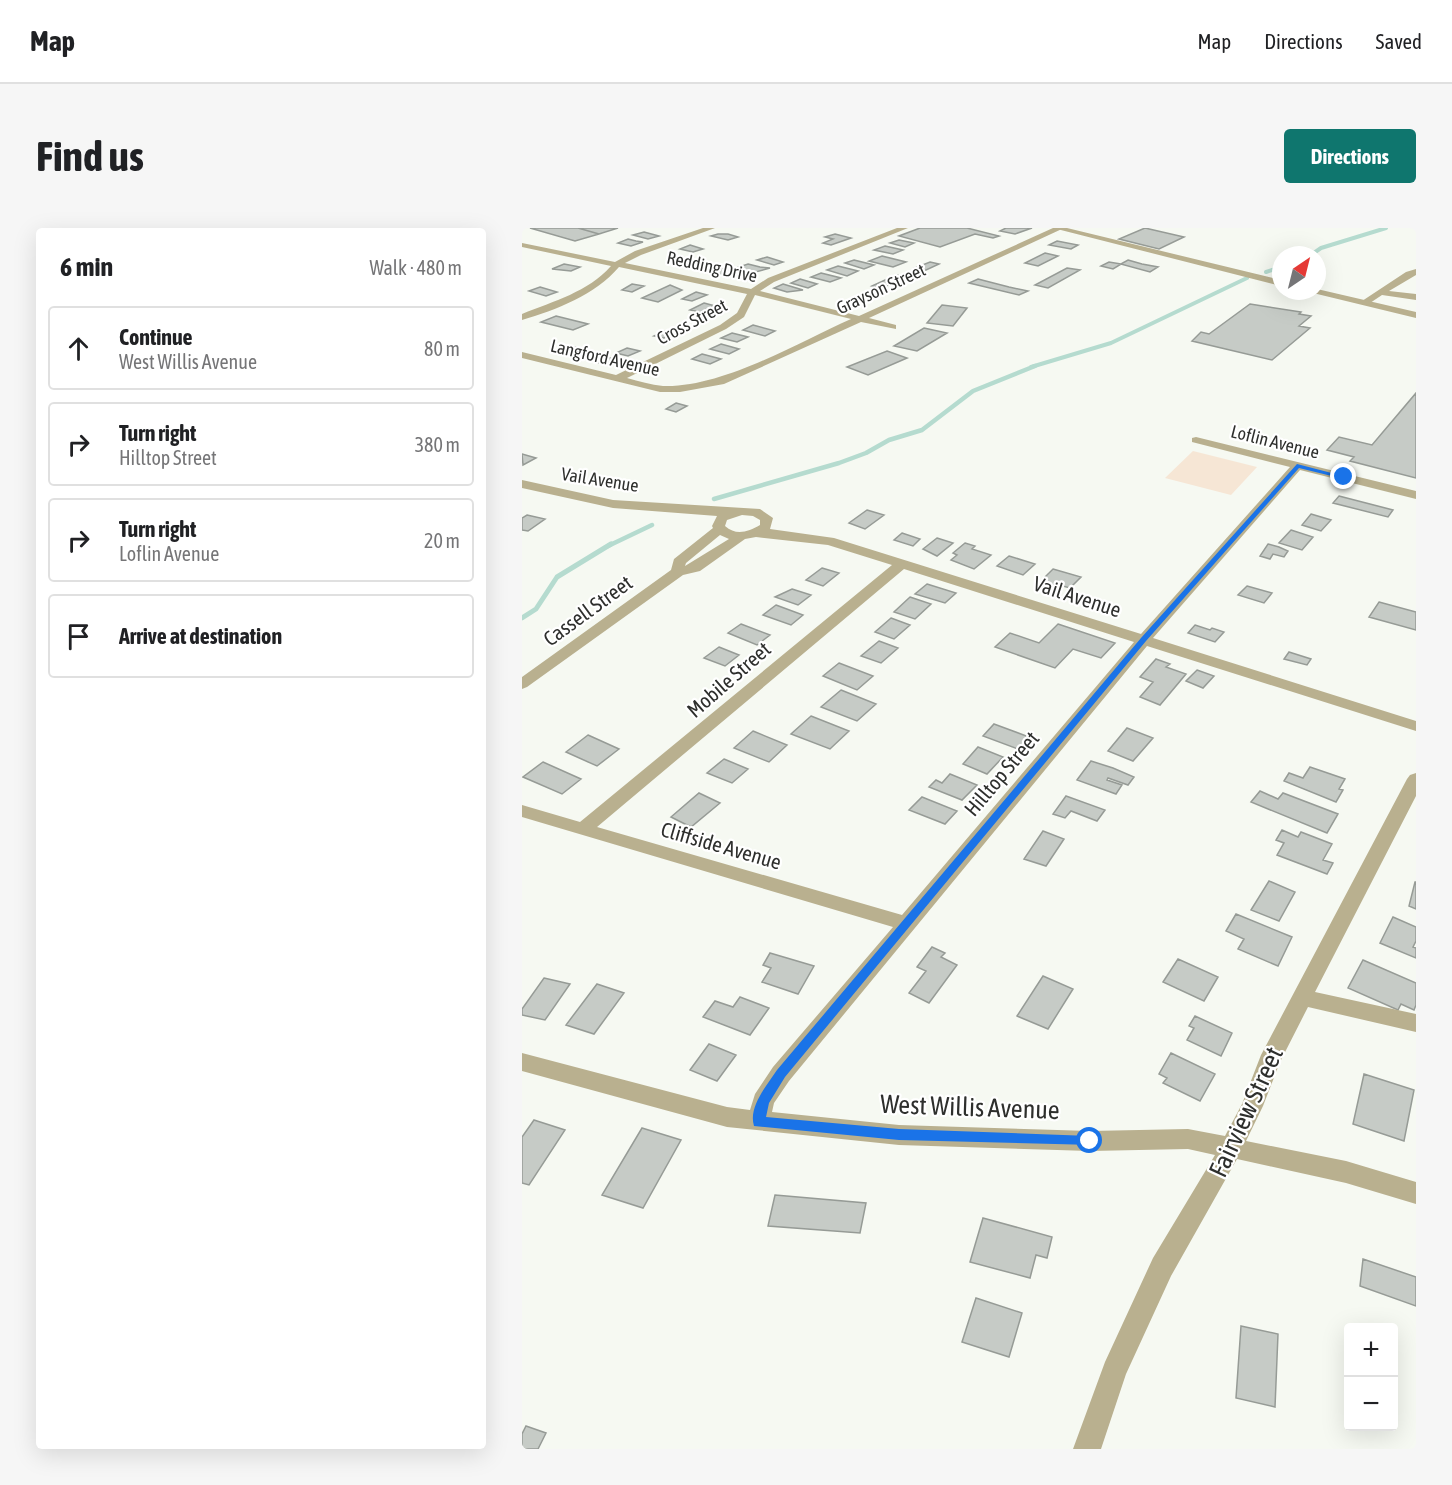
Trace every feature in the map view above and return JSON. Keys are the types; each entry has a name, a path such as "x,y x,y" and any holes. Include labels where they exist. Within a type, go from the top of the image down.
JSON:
{"street":[{"path":"522,316 589,289 604,279 617,264 638,253 711,228"},
{"name":"Cross Street","path":"616,379 723,327 741,315 752,292 771,280 904,228"},
{"path":"1058,228 1272,281"},
{"name":"Grayson Street","path":"717,382 1058,228"},
{"name":"Redding Drive","path":"522,245 752,292 893,327"},
{"path":"1364,303 1416,272"},
{"path":"1380,292 1416,297"},
{"path":"1326,294 1416,315"},
{"name":"Langford Avenue","path":"522,355 660,389 680,389 717,382"},
{"name":"Loflin Avenue","path":"1196,440 1416,495"},
{"name":"Hilltop Street","path":"759,1122 763,1101 781,1074 1144,640 1297,466"},
{"name":"Vail Avenue","path":"522,484 613,504 672,510 687,508 734,513 756,512 767,518 821,535 829,541"},
{"name":"Vail Avenue","path":"672,510 680,515 705,519 729,534 784,533 813,541 829,541 1416,726"},
{"name":"Cassell Street","path":"678,572 679,562 719,528 722,518 734,513"},
{"name":"Cassell Street","path":"522,684 678,572 695,568 766,526 767,518"},
{"name":"Mobile Street","path":"583,829 903,563"},
{"name":"Fairview Street","path":"1087,1449 1114,1371 1162,1267 1212,1184 1252,1106 1269,1061 1416,779"},
{"name":"Cliffside Avenue","path":"522,811 907,924"},
{"path":"1302,997 1416,1023"},
{"name":"West Willis Avenue","path":"522,1062 727,1117 759,1122 899,1135 1090,1141 1188,1139 1346,1172 1416,1194"}],"shaded area":[{"path":"1193,451 1257,467 1231,495 1165,478"}],"building":[{"path":"530,228 578,228 599,234 575,241"},
{"path":"578,228 618,228 599,234"},
{"path":"920,228 967,228 999,236 993,238 975,234 940,247 899,236"},
{"path":"1006,228 1032,228 1015,234 1000,231"},
{"path":"1145,228 1184,237 1159,249 1119,239"},
{"path":"644,232 659,236 648,239 633,235"},
{"path":"718,234 738,237 728,240 711,236"},
{"path":"835,234 851,238 831,245 823,243 833,239 825,237"},
{"path":"628,239 643,242 631,246 618,243"},
{"path":"899,240 914,243 905,247 890,243"},
{"path":"1057,241 1078,245 1071,249 1049,245"},
{"path":"690,245 703,249 693,252 680,249"},
{"path":"885,246 903,250 893,254 874,250"},
{"path":"1045,253 1058,256 1038,266 1025,263"},
{"path":"882,256 906,262 893,267 869,261"},
{"path":"767,257 783,262 774,265 757,260"},
{"path":"854,260 874,265 864,269 845,263"},
{"path":"1128,260 1158,267 1150,272 1121,264"},
{"path":"930,262 939,264 924,271 915,268"},
{"path":"1109,262 1121,264 1113,269 1101,266"},
{"path":"564,264 580,267 571,271 552,269"},
{"path":"748,264 770,268 752,273 736,268"},
{"path":"838,266 858,271 847,276 827,270"},
{"path":"721,268 740,273 730,277 711,271"},
{"path":"1067,268 1080,270 1048,288 1035,285"},
{"path":"821,273 841,278 830,282 811,277"},
{"path":"896,275 906,277 882,288 872,286"},
{"path":"800,279 817,284 808,288 791,283"},
{"path":"978,279 1028,291 1019,295 969,283"},
{"path":"632,284 644,286 632,292 622,290"},
{"path":"783,284 803,290 787,292 774,288"},
{"path":"670,285 682,290 658,302 642,298"},
{"path":"540,287 557,292 546,296 529,291"},
{"path":"696,292 707,295 692,301 682,299"},
{"path":"704,303 715,306 700,312 690,310"},
{"path":"1250,304 1301,312 1299,314 1311,316 1299,326 1310,328 1272,360 1192,341 1201,332 1209,334"},
{"path":"942,305 967,308 953,326 927,323"},
{"path":"556,316 588,324 573,330 541,322"},
{"path":"753,325 775,331 765,336 743,330"},
{"path":"924,328 947,333 917,351 894,346"},
{"path":"665,331 675,334 664,338 654,336"},
{"path":"732,333 748,337 737,342 721,338"},
{"path":"721,344 739,349 729,354 710,349"},
{"path":"575,347 585,349 574,354 564,351"},
{"path":"627,348 640,351 628,356 616,353"},
{"path":"887,351 907,358 868,375 847,367"},
{"path":"702,354 721,359 710,364 692,359"},
{"path":"606,357 618,360 607,365 596,362"},
{"path":"1416,393 1416,478 1350,461 1354,457 1327,450 1339,437 1372,445"},
{"path":"676,403 687,406 676,412 666,409"},
{"path":"522,454 536,458 523,465"},
{"path":"1339,496 1393,510 1388,517 1333,503"},
{"path":"867,510 884,515 865,529 849,523"},
{"path":"1311,514 1331,520 1321,531 1302,525"},
{"path":"527,515 545,519 528,531 522,530 522,518"},
{"path":"1291,530 1313,537 1302,550 1279,543"},
{"path":"902,533 920,539 913,546 894,540"},
{"path":"937,538 953,543 937,556 923,549"},
{"path":"965,543 975,546 972,549 991,555 974,569 951,560 957,555 953,553"},
{"path":"1268,544 1288,551 1284,557 1273,554 1270,559 1260,556"},
{"path":"1009,556 1035,564 1023,575 997,566"},
{"path":"822,568 839,573 823,586 806,580"},
{"path":"1053,569 1081,577 1070,588 1059,585 1057,587 1042,580"},
{"path":"927,584 956,593 945,603 915,594"},
{"path":"1247,586 1272,593 1264,603 1238,595"},
{"path":"792,589 811,595 798,605 775,597"},
{"path":"910,597 931,604 915,619 894,612"},
{"path":"1379,602 1416,612 1416,630 1369,617"},
{"path":"776,605 803,615 791,625 763,615"},
{"path":"891,618 910,625 894,639 875,632"},
{"path":"741,624 770,635 757,645 728,633"},
{"path":"1058,624 1115,643 1101,658 1073,649 1055,668 995,647 1010,633 1039,643"},
{"path":"1195,625 1224,632 1215,642 1188,633"},
{"path":"879,641 898,648 881,663 861,656"},
{"path":"719,647 739,655 725,666 704,658"},
{"path":"1289,652 1311,659 1307,665 1284,659"},
{"path":"1156,659 1170,664 1166,667 1186,674 1160,705 1140,697 1153,682 1140,677"},
{"path":"839,663 873,676 857,690 823,676"},
{"path":"1197,670 1214,676 1203,688 1186,681"},
{"path":"841,690 876,704 857,721 821,707"},
{"path":"811,716 849,731 830,749 791,734"},
{"path":"994,724 1029,737 1018,749 983,736"},
{"path":"1127,728 1153,738 1133,761 1108,751"},
{"path":"753,731 787,745 769,762 734,748"},
{"path":"588,735 619,749 597,766 566,752"},
{"path":"978,747 1003,757 987,774 963,764"},
{"path":"724,759 748,769 732,783 707,773"},
{"path":"1091,761 1134,777 1128,785 1108,778 1107,780 1122,785 1116,794 1077,780"},
{"path":"543,762 581,779 562,794 523,777"},
{"path":"1310,767 1345,779 1339,789 1343,790 1336,802 1284,781 1289,773 1303,778"},
{"path":"950,774 977,785 962,800 929,787 936,780 942,783"},
{"path":"1260,791 1278,799 1283,793 1338,814 1327,833 1251,802"},
{"path":"699,793 720,803 691,827 671,817"},
{"path":"1066,796 1105,810 1097,821 1071,811 1065,818 1053,814"},
{"path":"922,797 957,811 945,824 909,810"},
{"path":"1282,830 1298,837 1301,832 1332,844 1323,860 1333,863 1327,874 1277,855 1284,843 1276,840"},
{"path":"1043,831 1064,839 1046,866 1024,859"},
{"path":"1269,881 1295,892 1279,921 1251,910"},
{"path":"1416,882 1416,909 1409,906"},
{"path":"1236,914 1292,937 1278,966 1238,949 1244,939 1226,931"},
{"path":"1393,917 1416,927 1416,941 1413,947 1416,948 1416,958 1380,943"},
{"path":"932,947 945,953 941,957 957,965 929,1003 909,993 926,971 917,967"},
{"path":"770,953 814,966 798,994 762,982 771,968 763,965"},
{"path":"1178,959 1218,977 1204,1001 1163,982"},
{"path":"1363,960 1416,983 1414,1010 1401,1004 1398,1010 1348,988"},
{"path":"1043,976 1073,989 1048,1029 1017,1016"},
{"path":"544,978 570,984 545,1020 522,1015 522,1009"},
{"path":"597,984 624,993 594,1034 566,1025"},
{"path":"740,997 769,1008 750,1035 703,1017 715,1001 733,1007"},
{"path":"1195,1016 1232,1033 1221,1056 1187,1040 1194,1028 1189,1026"},
{"path":"709,1044 736,1055 717,1081 690,1070"},
{"path":"1171,1053 1215,1074 1200,1101 1163,1083 1167,1078 1159,1074"},
{"path":"1364,1074 1414,1090 1404,1141 1353,1124"},
{"path":"534,1120 565,1130 529,1185 522,1183 522,1137"},
{"path":"642,1128 681,1140 643,1208 602,1195"},
{"path":"775,1195 866,1203 860,1233 768,1226"},
{"path":"983,1218 1052,1237 1047,1258 1036,1255 1030,1278 970,1262"},
{"path":"1363,1259 1416,1277 1416,1306 1360,1286"},
{"path":"976,1298 1022,1313 1009,1357 962,1342"},
{"path":"1241,1326 1278,1334 1275,1407 1236,1398"},
{"path":"526,1426 546,1433 538,1449 522,1449 522,1434"}],"waterway":[{"path":"1326,246 1386,228"},
{"path":"1266,272 1272,270"},
{"path":"1031,367 1111,343 1247,278"},
{"path":"714,499 839,463 866,453 889,440 922,430 973,391 1035,366"},
{"path":"608,546 652,525"},
{"path":"522,618 536,609 557,577 611,544"}],"route":[{"path":"1090,1141 899,1135 759,1122 763,1101 781,1074 1144,640 1297,466 1344,477"}]}
